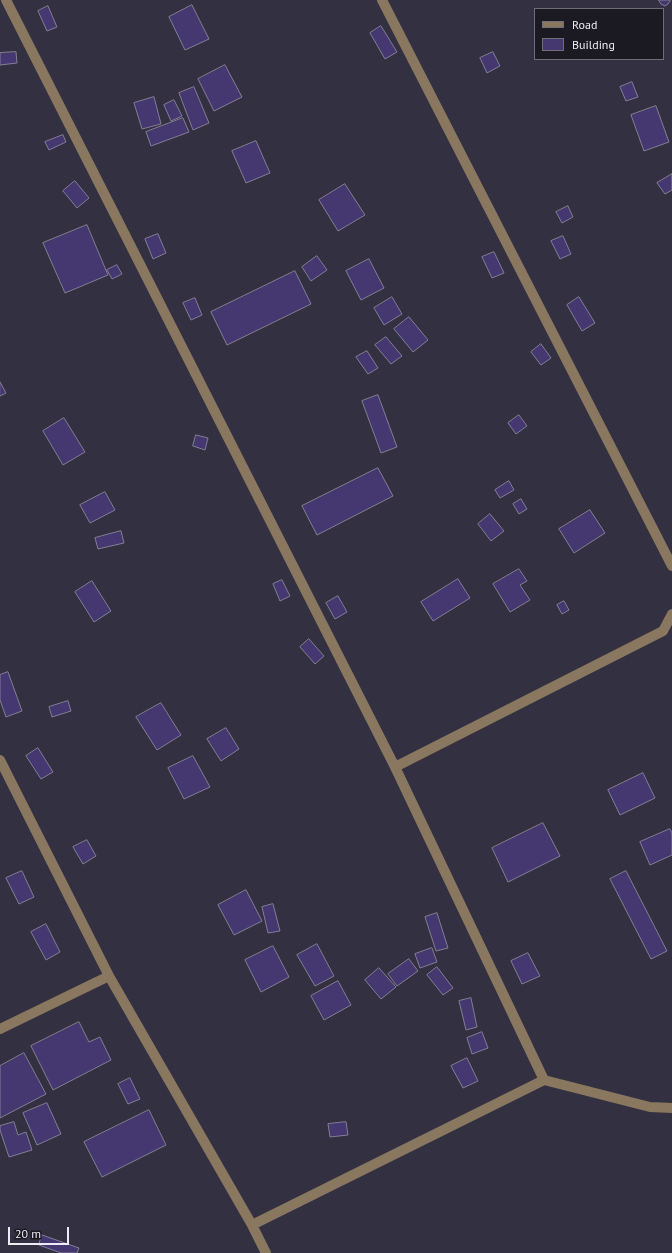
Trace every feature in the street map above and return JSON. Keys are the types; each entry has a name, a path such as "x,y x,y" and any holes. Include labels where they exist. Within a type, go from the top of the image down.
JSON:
{"street":[{"path":"6,0 396,767 544,1080"},
{"path":"382,0 672,566"},
{"path":"396,767 663,631 672,614"},
{"path":"0,760 109,976 252,1225 266,1253"},
{"path":"0,1029 109,976"},
{"path":"252,1225 544,1080 650,1107 672,1108"}],"building":[{"path":"659,0 670,1 665,6 661,4"},
{"path":"192,5 209,39 185,50 169,17"},
{"path":"48,6 57,27 47,31 38,11"},
{"path":"381,26 397,52 385,59 370,33"},
{"path":"16,52 17,63 0,65 0,53"},
{"path":"493,52 500,66 487,73 480,58"},
{"path":"225,65 242,97 214,111 198,79"},
{"path":"632,82 638,97 626,101 620,87"},
{"path":"194,87 209,123 193,130 179,93"},
{"path":"154,97 161,124 142,129 134,103"},
{"path":"174,100 182,116 171,121 164,105"},
{"path":"656,106 669,142 644,151 631,115"},
{"path":"183,118 189,132 151,146 146,132"},
{"path":"63,135 66,142 49,150 45,142"},
{"path":"256,141 270,173 246,183 232,151"},
{"path":"672,174 672,190 665,194 657,183"},
{"path":"75,181 89,198 77,208 63,191"},
{"path":"345,184 365,215 338,231 319,200"},
{"path":"568,206 573,217 562,223 556,212"},
{"path":"87,225 108,275 65,293 43,243"},
{"path":"158,234 166,253 153,259 145,239"},
{"path":"563,236 571,254 560,259 551,241"},
{"path":"494,252 504,273 492,278 482,257"},
{"path":"317,256 327,270 311,281 302,267"},
{"path":"369,259 384,288 361,300 346,271"},
{"path":"117,265 122,274 112,279 107,270"},
{"path":"295,271 311,304 227,345 211,312"},
{"path":"392,297 402,314 384,325 374,308"},
{"path":"579,297 595,323 582,331 567,305"},
{"path":"195,298 202,315 191,320 183,303"},
{"path":"409,317 428,340 413,352 394,329"},
{"path":"386,337 402,356 391,364 375,345"},
{"path":"541,344 551,358 541,365 531,352"},
{"path":"367,351 378,368 368,374 356,357"},
{"path":"0,382 6,393 0,396"},
{"path":"378,395 397,447 381,453 362,401"},
{"path":"519,415 527,426 516,434 508,423"},
{"path":"64,418 85,452 63,465 43,431"},
{"path":"196,435 208,438 205,450 193,446"},
{"path":"378,468 393,496 317,535 302,506"},
{"path":"509,481 514,490 500,498 495,490"},
{"path":"105,492 115,510 90,523 80,505"},
{"path":"521,499 527,509 519,514 513,504"},
{"path":"590,510 605,533 574,553 559,529"},
{"path":"490,514 504,531 491,541 478,524"},
{"path":"121,531 124,543 98,549 95,538"},
{"path":"519,569 527,581 520,585 530,600 510,612 493,584"},
{"path":"458,579 470,598 433,621 421,602"},
{"path":"282,580 290,596 280,601 273,584"},
{"path":"92,581 111,611 94,622 75,592"},
{"path":"338,596 347,612 335,619 326,603"},
{"path":"564,601 569,610 562,614 557,605"},
{"path":"309,639 324,656 315,664 300,647"},
{"path":"8,672 22,711 6,717 0,700 0,675"},
{"path":"68,701 71,711 52,717 49,707"},
{"path":"161,703 181,735 157,750 136,717"},
{"path":"226,728 239,749 221,761 207,739"},
{"path":"38,748 53,772 41,779 26,756"},
{"path":"193,756 210,787 184,799 168,768"},
{"path":"643,773 655,798 620,815 608,790"},
{"path":"543,823 560,856 508,882 492,848"},
{"path":"670,829 672,833 672,855 650,865 640,842"},
{"path":"87,840 96,856 83,864 73,847"},
{"path":"22,871 34,897 19,904 6,878"},
{"path":"626,871 667,951 651,959 610,879"},
{"path":"246,890 262,921 234,935 218,905"},
{"path":"273,904 280,931 268,933 262,907"},
{"path":"437,913 448,948 436,951 425,917"},
{"path":"46,924 60,952 46,960 31,932"},
{"path":"317,944 334,976 315,986 297,955"},
{"path":"273,946 289,977 261,992 245,960"},
{"path":"432,948 437,962 420,968 415,954"},
{"path":"528,953 540,976 522,984 511,961"},
{"path":"409,959 418,971 397,986 388,974"},
{"path":"437,967 453,988 443,995 427,975"},
{"path":"379,968 396,987 381,999 365,980"},
{"path":"338,981 351,1005 324,1020 311,996"},
{"path":"471,998 477,1027 466,1030 459,1001"},
{"path":"79,1022 89,1042 100,1037 111,1060 53,1090 31,1046"},
{"path":"482,1032 488,1048 472,1054 467,1038"},
{"path":"24,1053 46,1094 0,1118 0,1066"},
{"path":"467,1058 478,1081 463,1088 451,1066"},
{"path":"130,1078 140,1099 128,1104 118,1084"},
{"path":"47,1103 61,1134 37,1145 23,1113"},
{"path":"149,1110 166,1145 102,1177 84,1142"},
{"path":"14,1122 18,1135 26,1132 32,1150 9,1157 0,1126"},
{"path":"346,1122 348,1135 330,1137 328,1124"},
{"path":"42,1235 79,1248 77,1253 61,1253 39,1245"}]}
